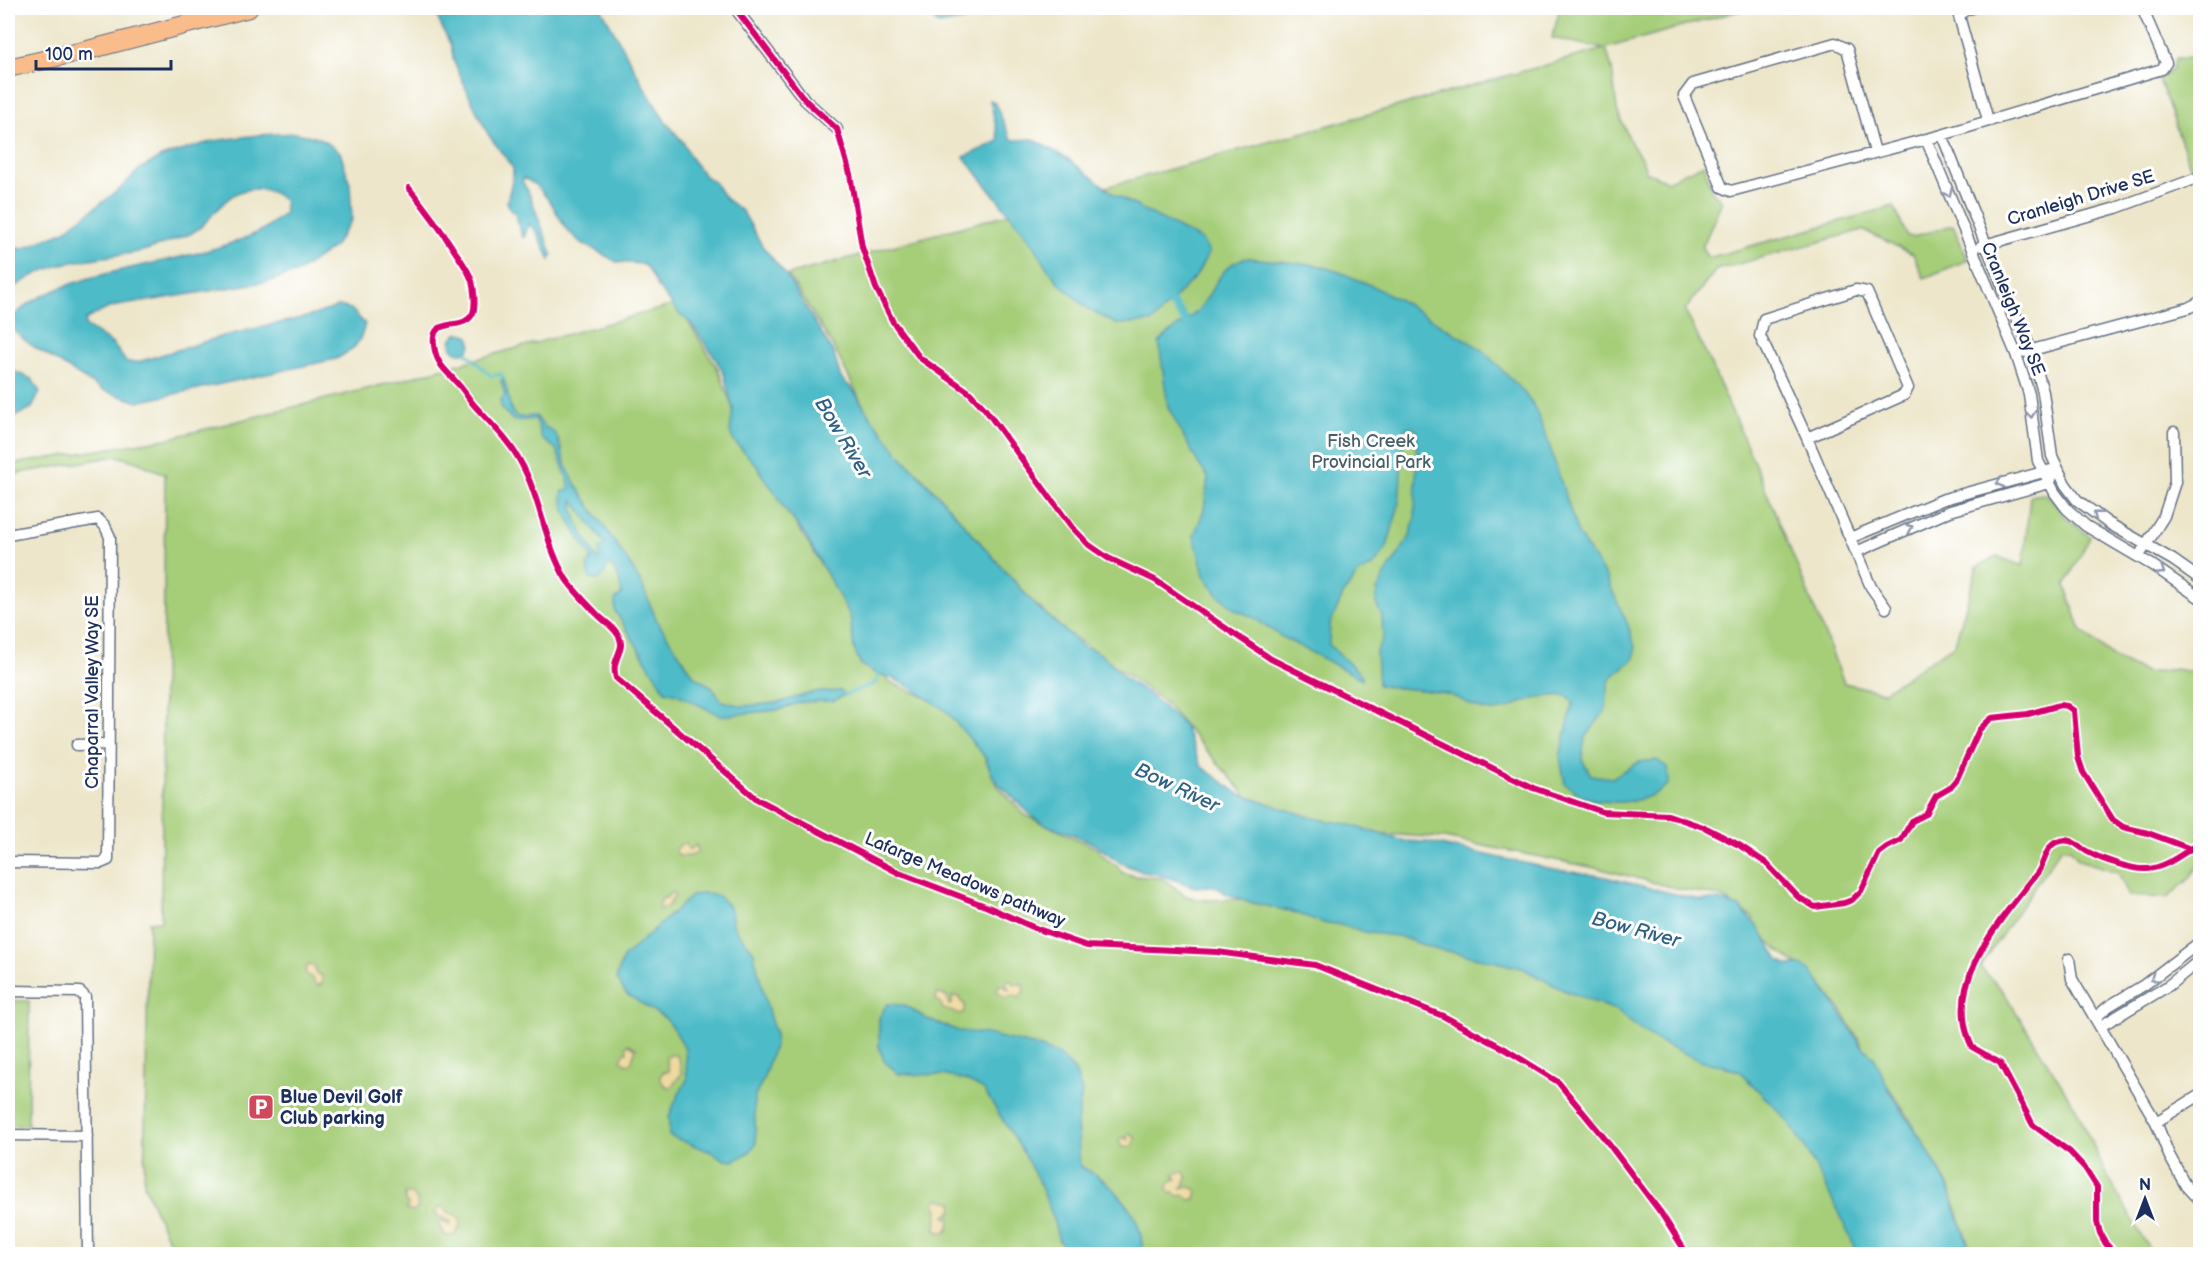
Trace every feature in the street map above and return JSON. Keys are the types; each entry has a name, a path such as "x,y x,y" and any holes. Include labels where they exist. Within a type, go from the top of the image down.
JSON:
{"highway":[{"path":"8,68 249,8"}],"street":[{"path":"735,8 806,100 837,129"},
{"path":"1972,8 1966,9 1959,16 1988,120"},
{"path":"1875,152 1847,50 1834,43 1693,84 1684,96 1722,187 1731,191 1942,135 2162,69 2166,63 2142,8"},
{"name":"Cranleigh Way SE","path":"1942,135 2031,350 2043,392 2050,447 2057,469 2077,500 2108,523 2173,560 2200,579"},
{"name":"Cranleigh Way SE","path":"1926,139 2016,354 2029,394 2038,461 2055,493 2067,509 2086,526 2138,556 2200,598"},
{"name":"Cranleigh Drive SE","path":"1972,249 2116,208 2200,177"},
{"path":"1807,438 1904,395 1908,388 1867,292 1856,290 1764,319 1760,336 1807,438 1871,588 1886,608"},
{"path":"2016,354 2188,308 2200,302"},
{"path":"2138,556 2164,516 2175,482 2174,432"},
{"path":"1853,545 1944,499 2044,470 2057,469"},
{"path":"1853,545 1950,511 2050,482 2057,469"},
{"path":"1944,499 1950,511"},
{"name":"Chaparral Valley Way SE","path":"8,535 98,519 105,526 110,537 108,860 101,863 8,862"},
{"path":"77,745 107,744"},
{"path":"2098,1022 2109,1006 2144,985 2200,942"},
{"path":"2182,958 2191,968"},
{"path":"2069,959 2072,979 2156,1122 2169,1155 2186,1186 2200,1201"},
{"path":"2098,1022 2168,986 2200,960"},
{"path":"8,991 80,992 86,997 88,1254"},
{"path":"2156,1122 2200,1095"},
{"path":"8,1135 87,1136"}],"green space":[{"name":"Fish Creek Provincial Park","path":"1560,8 1749,8 1606,48 1612,69 1617,110 1632,145 1642,159 1646,172 1667,181 1704,164 1711,190 1722,201 1702,248 1708,258 1894,206 1907,236 1913,237 1953,225 1968,260 1924,278 1913,254 1863,230 1716,270 1685,310 1748,448 1844,683 1883,692 1955,644 1977,567 1996,556 2023,566 2030,496 2042,494 2048,495 2063,515 2090,537 2065,585 2081,630 2114,658 2147,673 2176,669 2200,674 2200,864 2188,880 2167,898 2129,896 2118,872 2079,860 2070,848 2061,848 1980,967 2003,991 2077,1110 2104,1170 2152,1254 1972,1254 1948,1185 1840,1008 1815,977 1780,952 1751,924 1754,918 1719,896 1679,889 1601,869 1444,838 1323,830 1251,801 1164,702 1065,631 1031,600 924,479 890,445 866,411 832,344 788,275 1604,49 1552,38"},
{"path":"2176,58 2200,59 2200,165 2191,169 2159,79 2172,70"},
{"path":"677,304 718,369 746,444 847,606 871,658 890,682 938,703 974,734 997,785 1025,815 1096,848 1109,861 1118,866 1121,872 1134,876 1162,878 1186,896 1201,900 1251,899 1511,960 1715,1043 1787,1115 1831,1192 1858,1254 174,1254 144,1185 149,922 161,921 165,474 117,456 8,475 8,465 166,439 394,382"},
{"path":"8,1001 29,1001 28,1125 8,1125"},
{"path":"2200,1165 2200,1188 2189,1173"}],"sand":[{"path":"681,844 686,844 689,850 696,845 698,851 692,856 679,856 675,851"},
{"path":"670,893 675,896 666,908 658,909 662,898 666,898"},
{"path":"308,965 315,966 316,973 322,976 322,983 319,986 307,975 305,971"},
{"path":"1008,980 1014,984 1023,984 1024,991 1018,999 1014,995 1005,998 997,991 999,985 1009,990 1006,983"},
{"path":"937,994 947,996 949,1005 952,1004 952,996 960,997 961,1002 965,1004 964,1012 959,1014 943,1009 940,1002 936,1000"},
{"path":"629,1044 636,1048 631,1063 627,1064 621,1060"},
{"path":"676,1055 680,1063 681,1074 671,1088 663,1084 660,1076 663,1072 669,1071 666,1057"},
{"path":"1129,1133 1135,1136 1134,1143 1131,1147 1121,1147 1119,1139 1122,1137 1128,1140"},
{"path":"1183,1172 1188,1177 1181,1188 1187,1186 1197,1190 1195,1199 1190,1200 1184,1195 1177,1196 1174,1192 1171,1194 1168,1190 1169,1182 1177,1179 1175,1173"},
{"path":"405,1194 413,1194 417,1201 418,1208 413,1212 407,1210"},
{"path":"939,1199 953,1202 953,1209 945,1217 950,1218 946,1232 939,1232 936,1229 938,1210 935,1202"},
{"path":"443,1207 458,1216 461,1224 455,1235 446,1236 439,1226 440,1222 450,1225 451,1222 437,1216 438,1208"}],"water":[{"name":"Bow River","path":"435,8 601,8 665,121 683,142 691,158 704,175 715,183 725,198 743,212 763,247 786,275 833,352 841,378 854,391 901,456 1037,607 1085,648 1104,656 1125,678 1146,692 1184,725 1201,766 1239,794 1313,818 1347,824 1404,841 1427,842 1557,870 1601,876 1700,900 1718,900 1739,907 1758,927 1779,960 1786,965 1802,965 1810,970 1860,1044 1875,1059 1889,1090 1923,1142 1947,1185 1971,1254 1858,1254 1803,1144 1786,1119 1740,1072 1703,1062 1658,1041 1618,1011 1563,990 1522,968 1437,950 1398,936 1369,933 1337,924 1324,923 1293,912 1253,903 1227,894 1216,887 1195,887 1157,874 1143,872 1121,863 1094,844 1033,817 994,779 985,757 946,711 912,688 861,665 854,649 850,616 805,535 783,507 759,468 733,440 730,431 733,409 724,374 690,322 681,316 658,287 647,267 642,264 617,262 580,242 566,229 551,203 536,185 524,178 522,181 529,193 552,254 550,260 537,232 529,224 524,238 522,236 515,212 511,211 507,202 513,168 488,134 471,100 454,62 451,46"},
{"path":"922,8 1027,8 939,25"},
{"path":"990,100 995,103 1010,137 1014,140 1033,139 1068,159 1117,196 1202,240 1209,252 1196,276 1152,322 1116,324 1088,309 1060,284 1047,268 1034,245 964,157 999,141"},
{"path":"296,133 320,138 340,152 350,184 352,219 334,247 298,272 271,281 111,307 86,319 85,326 113,344 126,362 138,362 223,336 314,315 339,306 351,309 365,324 358,342 347,352 336,359 138,402 102,390 31,345 11,329 10,319 31,302 57,289 85,279 203,252 259,232 285,213 284,200 268,191 244,190 226,201 195,231 185,236 140,252 67,263 37,274 8,293 8,246 22,249 63,232 121,188 140,169 161,157 213,141"},
{"path":"1249,258 1317,265 1342,273 1398,299 1481,349 1534,405 1578,534 1606,577 1628,625 1635,647 1634,659 1609,682 1605,711 1585,738 1582,759 1591,775 1612,778 1639,762 1657,760 1668,768 1669,783 1661,790 1641,799 1607,802 1585,797 1565,784 1560,757 1573,703 1568,696 1540,697 1493,711 1480,709 1438,692 1378,685 1376,652 1383,637 1382,616 1376,603 1377,591 1409,538 1415,519 1417,431 1413,427 1408,427 1404,431 1399,504 1387,547 1374,565 1358,574 1345,591 1330,624 1329,645 1362,675 1362,679 1282,637 1251,616 1236,610 1218,595 1204,575 1194,536 1204,509 1208,477 1168,407 1159,343 1199,309 1225,270 1239,260"},
{"path":"461,333 468,336 471,343 468,350 461,353 454,350 451,343 454,336"},
{"path":"8,369 32,379 40,392 32,408 8,420"},
{"path":"503,378 513,414 521,417 536,416 544,427 557,436 566,466 576,485 633,569 657,621 695,677 711,686 722,701 742,706 777,703 815,692 841,691 845,695 833,701 802,702 778,710 721,716 677,694 665,691 615,611 615,600 622,594 619,579 612,566 607,566 604,574 598,580 590,579 587,566 592,558 572,525 564,506 563,491 570,490 556,449 542,439 536,419 514,421 502,409 500,401 505,395 501,381","holes":["573,500 605,544 599,549 600,558 598,560 577,522"]},
{"path":"704,893 718,896 730,907 733,924 753,950 775,1032 775,1043 754,1099 756,1143 750,1152 734,1161 725,1160 711,1152 669,1136 669,1117 687,1080 685,1049 665,1018 626,994 616,978 623,958 691,896"},
{"path":"887,1004 905,1005 927,1019 959,1031 986,1034 1036,1046 1059,1055 1075,1071 1082,1091 1077,1123 1080,1166 1104,1181 1125,1202 1138,1226 1142,1240 1142,1254 1073,1254 1059,1241 1039,1182 984,1090 967,1081 943,1075 899,1074 884,1061 879,1046 879,1018"}],"waterway":[{"path":"1171,302 1186,321"},
{"path":"466,352 491,376 501,374 503,378"},
{"path":"845,695 876,683 879,673"}],"cycle path":[{"path":"735,8 805,100 837,129 850,174 862,247 876,288 893,322 920,358 969,392 985,409 1071,526 1089,545 1108,558 1155,580 1271,659 1533,788 1603,812 1668,815 1706,828 1739,845 1766,863 1798,897 1815,907 1844,903 1852,900 1861,891 1879,853 1901,840 1912,821 1926,814 1936,796 1950,788 1956,781 1979,730 1992,718 2028,714 2060,705 2067,706 2074,711 2078,757 2083,772 2113,820 2123,827 2148,833 2191,849"},
{"name":"Lafarge Meadows pathway","path":"409,188 464,265 471,277 473,288 474,310 468,319 441,327 436,332 434,339 438,361 515,453 527,475 552,551 566,579 619,635 621,648 615,666 616,678 757,799 899,873 988,907 1035,928 1087,946 1217,952 1315,965 1443,1016 1505,1049 1558,1082 1661,1213 1687,1254"},
{"path":"2116,1254 2106,1244 2100,1233 2097,1222 2097,1187 2085,1168 2070,1152 2033,1125 2000,1063 1972,1047 1964,1023 1964,999 1970,975 1980,953 2008,910 2038,872 2053,844 2067,840 2096,856 2134,868 2147,869 2168,863 2200,843"}],"place":[{"name":"Blue Devil Golf Club parking","path":"261,1107"}]}
